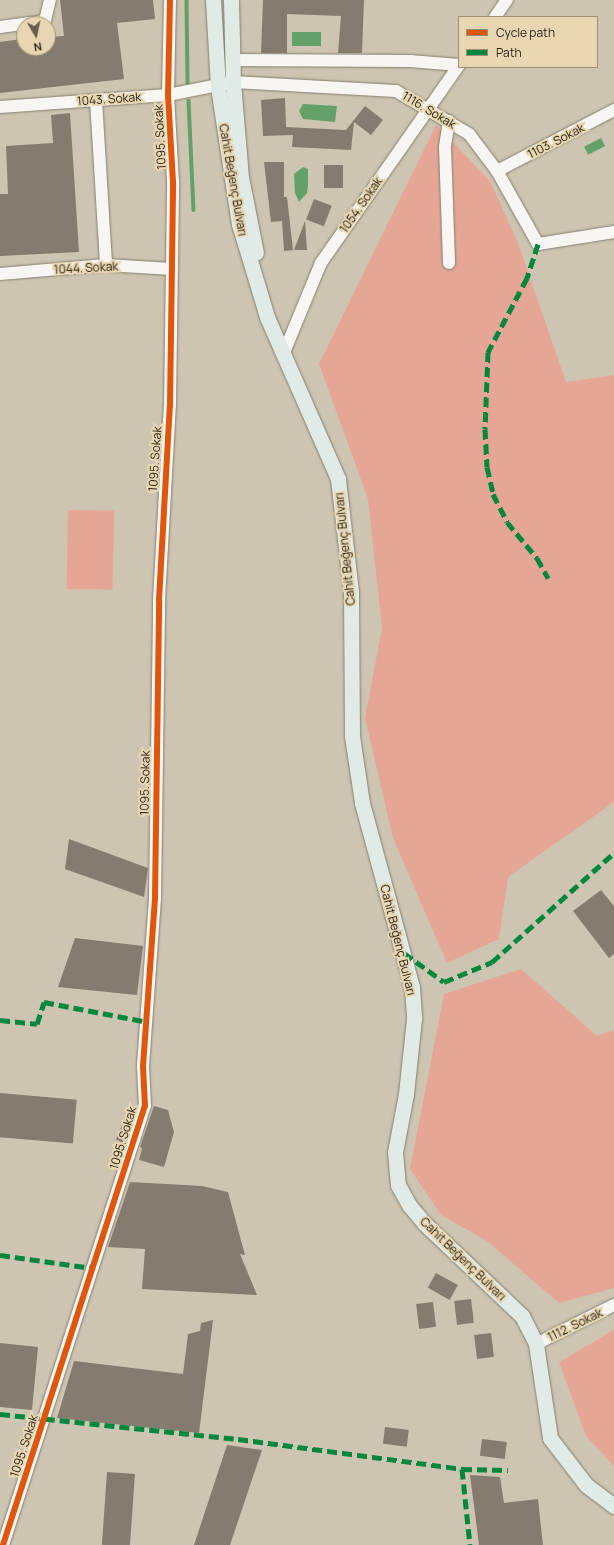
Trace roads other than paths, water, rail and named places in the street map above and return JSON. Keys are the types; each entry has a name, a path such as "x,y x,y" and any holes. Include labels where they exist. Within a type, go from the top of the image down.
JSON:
{"main road":[{"name":"Cahit Beğenç Bulvarı","path":"213,0 218,87 239,224 267,318 338,480 351,592 352,736 362,804 412,988 414,1019 406,1094 395,1152 398,1186 409,1205 425,1224 522,1316 536,1344 550,1438 586,1485 614,1506"},
{"name":"Cahit Beğenç Bulvarı","path":"231,0 233,82 241,177 260,270 282,355"}],"street":[{"path":"0,27 45,21 50,0"},
{"name":"1095. Sokak","path":"3,1545 145,1106 143,1066 155,898 159,600 170,406 173,182 168,95 170,0"},
{"path":"496,16 507,0"},
{"path":"232,60 410,61 458,65"},
{"name":"1054. Sokak","path":"282,355 321,263 458,66"},
{"name":"1043. Sokak","path":"0,107 168,95 218,87 233,82"},
{"name":"1116. Sokak","path":"233,82 396,91 469,134 497,171 538,244 614,232"},
{"path":"96,100 106,265"},
{"name":"1103. Sokak","path":"497,171 614,110"},
{"path":"449,121 445,147 449,262"},
{"name":"1044. Sokak","path":"0,274 106,265 172,269"},
{"name":"1112. Sokak","path":"536,1344 614,1305"}],"waterway":[{"path":"187,0 188,83"},
{"path":"189,101 194,210"}]}
